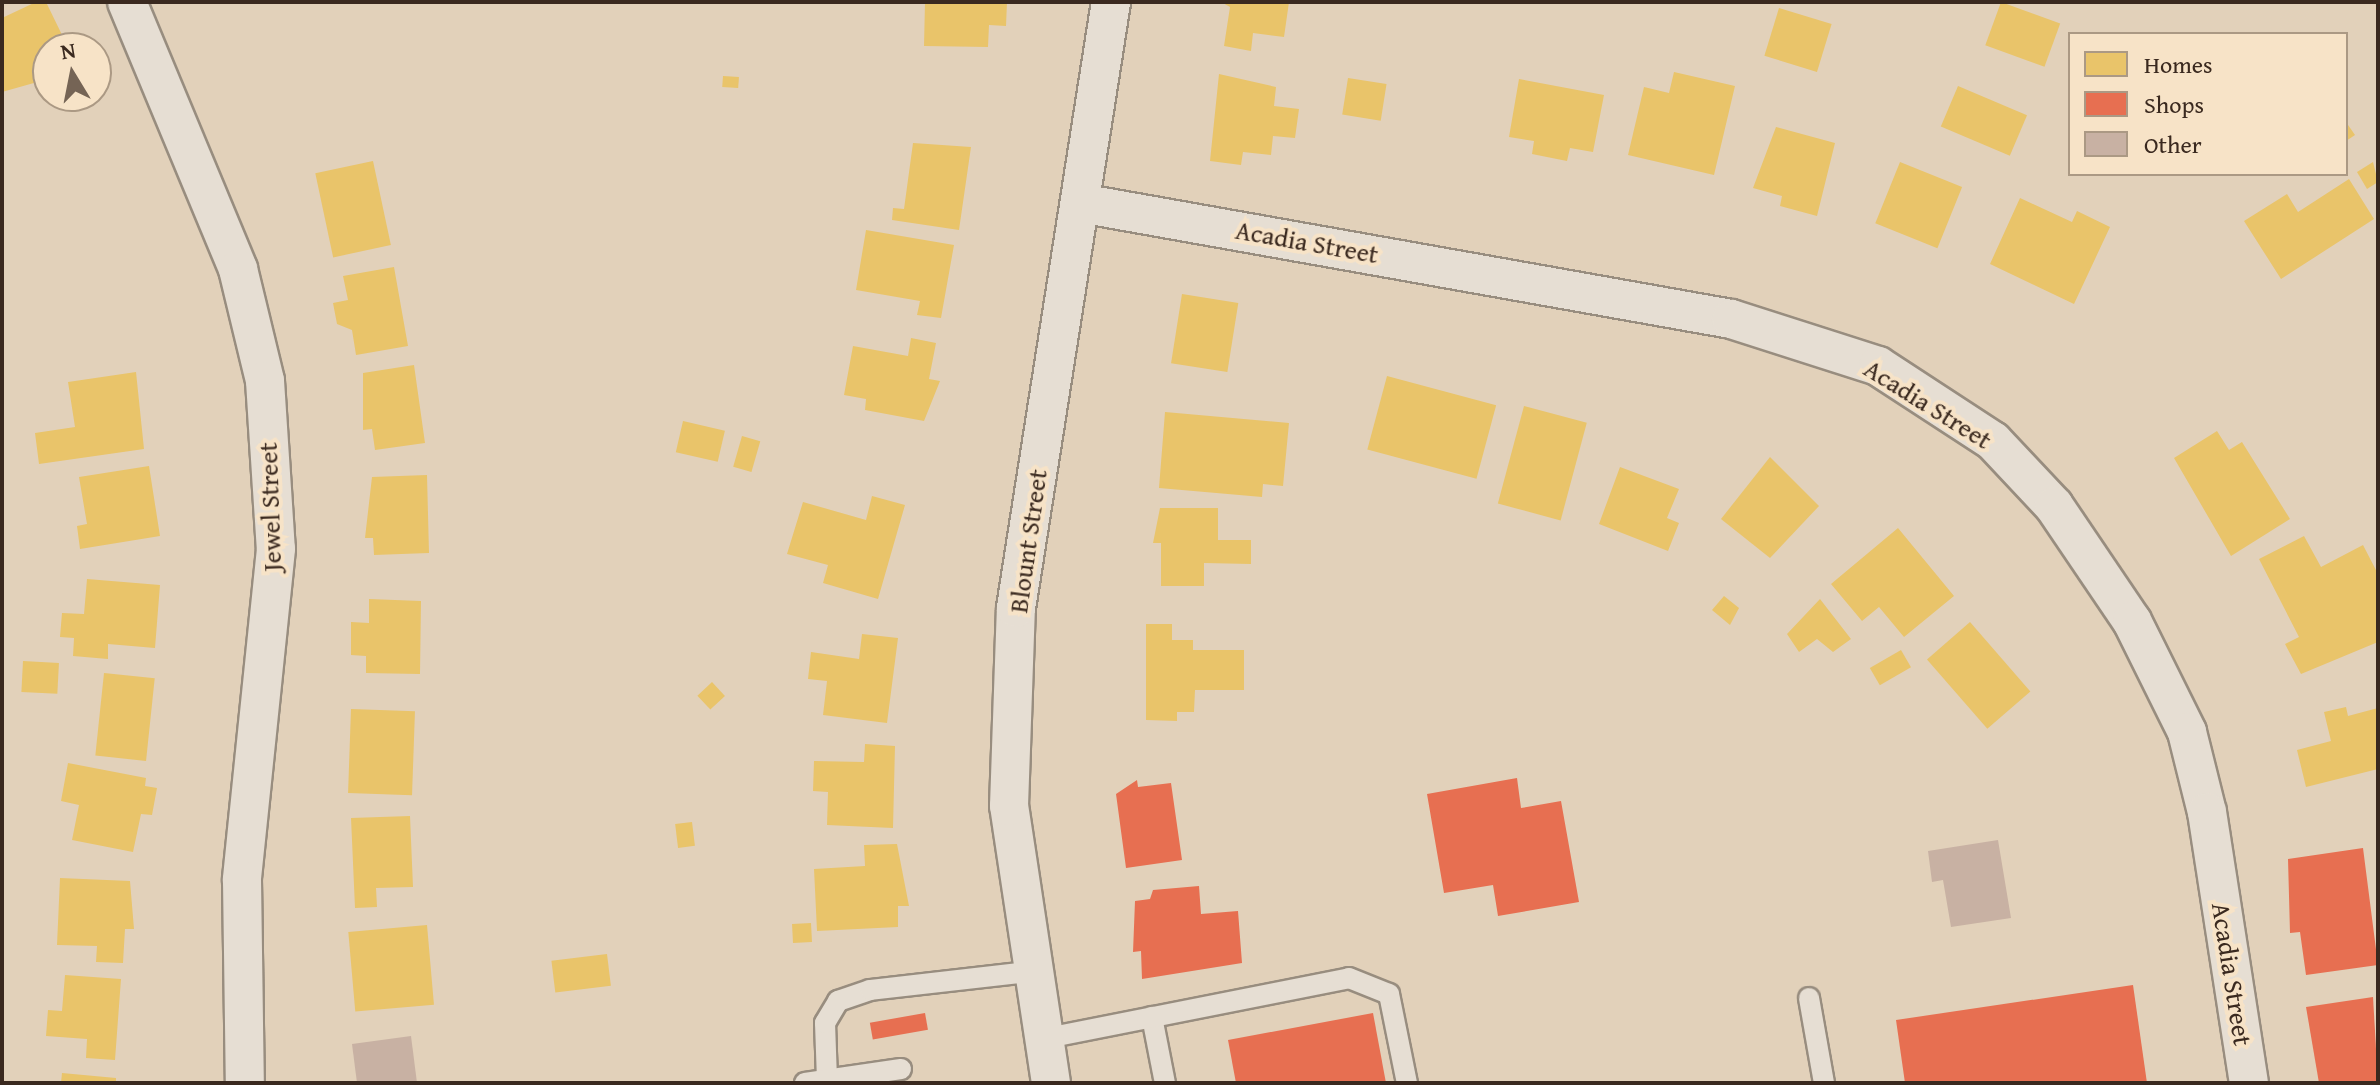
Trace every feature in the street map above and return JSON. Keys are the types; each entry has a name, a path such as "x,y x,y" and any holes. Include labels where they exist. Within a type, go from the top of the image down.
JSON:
{"street":[{"name":"Jewel Street","path":"127,2 238,269 265,381 276,549 242,880 245,1083"},
{"name":"Blount Street","path":"1051,1083 1029,972 1009,806 1016,608 1111,2"},
{"name":"Acadia Street","path":"1080,203 1731,319 1878,366 1993,441 2054,506 2132,621 2187,732 2207,812 2249,1083"}],"lane":[{"path":"827,1080 825,1023 838,1001 870,990 1029,972"},
{"path":"1042,1039 1349,978 1389,994 1407,1083"},
{"path":"1809,998 1824,1083"},
{"path":"1152,1017 1165,1083"},
{"path":"805,1083 901,1069"}],"building: Homes":[{"path":"36,2 46,2 61,32 32,32 32,84 2,92 2,18"},
{"path":"925,2 1007,2 1006,26 989,25 988,47 924,46"},
{"path":"1221,2 1289,2 1284,37 1253,33 1251,51 1224,46 1230,7"},
{"path":"2001,2 2060,24 2044,67 1985,45"},
{"path":"1779,8 1832,24 1817,72 1764,56"},
{"path":"1674,72 1735,86 1714,175 1628,155 1644,87 1669,93"},
{"path":"1219,74 1276,87 1274,106 1299,109 1295,138 1273,136 1271,155 1243,152 1241,165 1210,161"},
{"path":"723,76 739,77 738,88 722,87"},
{"path":"1348,78 1387,84 1381,121 1342,115"},
{"path":"1519,79 1604,95 1593,152 1570,148 1567,161 1532,154 1534,141 1509,137"},
{"path":"1958,86 2027,115 2010,156 1941,127"},
{"path":"2348,125 2355,135 2348,140"},
{"path":"1776,127 1835,143 1817,216 1780,206 1782,196 1753,188"},
{"path":"913,143 971,147 959,230 892,220 893,208 904,209"},
{"path":"373,161 391,245 333,257 315,173"},
{"path":"1900,162 1962,187 1937,248 1875,223"},
{"path":"2373,162 2378,182 2367,189 2357,172"},
{"path":"2349,179 2374,219 2281,279 2244,221 2287,194 2298,212"},
{"path":"2020,198 2072,222 2077,211 2110,227 2074,304 1990,264"},
{"path":"866,230 954,245 941,318 917,315 920,301 856,290"},
{"path":"394,267 408,346 356,355 352,330 337,324 333,303 348,300 343,276"},
{"path":"1182,294 1238,303 1227,372 1171,363"},
{"path":"911,338 936,343 929,379 940,381 924,421 865,410 866,399 844,395 853,346 908,356"},
{"path":"414,365 425,443 375,450 372,429 363,430 363,373"},
{"path":"136,372 144,449 39,464 35,433 75,427 68,382"},
{"path":"1387,376 1496,405 1476,479 1367,449"},
{"path":"1524,406 1587,423 1561,520 1498,504"},
{"path":"1165,412 1289,423 1283,486 1263,484 1262,497 1159,488"},
{"path":"683,421 725,431 718,462 676,452"},
{"path":"2217,431 2229,450 2242,442 2290,519 2231,556 2174,458"},
{"path":"742,436 760,441 751,472 733,467"},
{"path":"1770,457 1819,506 1770,558 1721,519"},
{"path":"149,466 160,536 80,549 77,526 87,524 79,477"},
{"path":"1620,467 1679,489 1667,518 1679,523 1668,551 1599,524"},
{"path":"427,475 429,553 374,555 373,538 365,538 372,477"},
{"path":"872,496 905,505 878,599 823,583 828,565 787,554 803,502 866,520"},
{"path":"1160,508 1218,508 1218,540 1251,540 1251,564 1204,563 1204,586 1161,586 1161,543 1153,543"},
{"path":"1898,528 1954,596 1904,637 1879,607 1862,621 1831,584"},
{"path":"2304,536 2321,567 2363,545 2378,574 2378,642 2301,674 2285,644 2299,637 2259,559"},
{"path":"87,579 160,585 155,648 108,644 108,659 73,656 74,638 60,637 62,613 84,614"},
{"path":"1724,596 1739,608 1730,625 1712,610"},
{"path":"369,599 421,601 420,674 366,673 366,656 351,655 351,622 369,623"},
{"path":"1820,599 1851,639 1833,652 1817,639 1799,652 1787,634"},
{"path":"1970,622 2030,691 1987,729 1927,659"},
{"path":"1146,624 1172,624 1172,640 1193,640 1193,650 1244,650 1244,690 1195,690 1194,712 1177,712 1177,721 1146,720"},
{"path":"862,634 898,638 887,723 823,715 827,681 808,679 811,652 859,659"},
{"path":"1901,650 1911,667 1880,685 1870,668"},
{"path":"23,661 59,663 57,694 21,692"},
{"path":"104,673 155,678 146,761 95,756"},
{"path":"712,682 725,696 710,710 697,696"},
{"path":"2346,707 2348,716 2378,708 2378,769 2306,787 2297,750 2331,741 2324,712"},
{"path":"351,709 415,711 412,795 348,793"},
{"path":"865,744 895,746 893,828 827,825 828,792 813,791 814,761 864,762"},
{"path":"68,763 146,778 145,786 157,788 152,815 141,814 133,852 72,840 79,805 61,801"},
{"path":"410,816 413,887 376,888 377,907 355,908 351,818"},
{"path":"692,822 695,846 678,848 675,824"},
{"path":"897,844 909,906 898,906 898,927 817,931 814,869 865,866 864,845"},
{"path":"60,878 130,881 134,929 125,929 123,963 96,962 97,946 57,945"},
{"path":"811,923 812,942 793,943 792,924"},
{"path":"427,925 434,1005 355,1012 348,932"},
{"path":"607,954 611,986 555,993 551,961"},
{"path":"65,975 121,979 115,1060 86,1058 87,1039 46,1036 48,1010 62,1011"},
{"path":"62,1073 116,1078 116,1083 61,1083"}],"building: Shops":[{"path":"1517,778 1521,808 1561,801 1579,902 1498,916 1493,885 1444,893 1427,794"},
{"path":"1137,780 1138,787 1171,783 1182,860 1126,868 1116,794"},
{"path":"2363,848 2378,965 2306,975 2300,932 2290,933 2288,859"},
{"path":"1199,886 1201,914 1238,911 1242,963 1142,979 1141,951 1133,952 1135,901 1150,899 1153,890"},
{"path":"2133,985 2147,1083 1905,1083 1896,1020"},
{"path":"2373,997 2378,1083 2319,1083 2306,1007"},
{"path":"925,1013 928,1030 873,1039 870,1023"},
{"path":"1373,1013 1386,1083 1236,1083 1228,1040"}],"building: Other":[{"path":"1998,840 2011,918 1951,927 1943,880 1932,882 1928,851"},
{"path":"411,1036 417,1083 357,1083 352,1044"}]}
